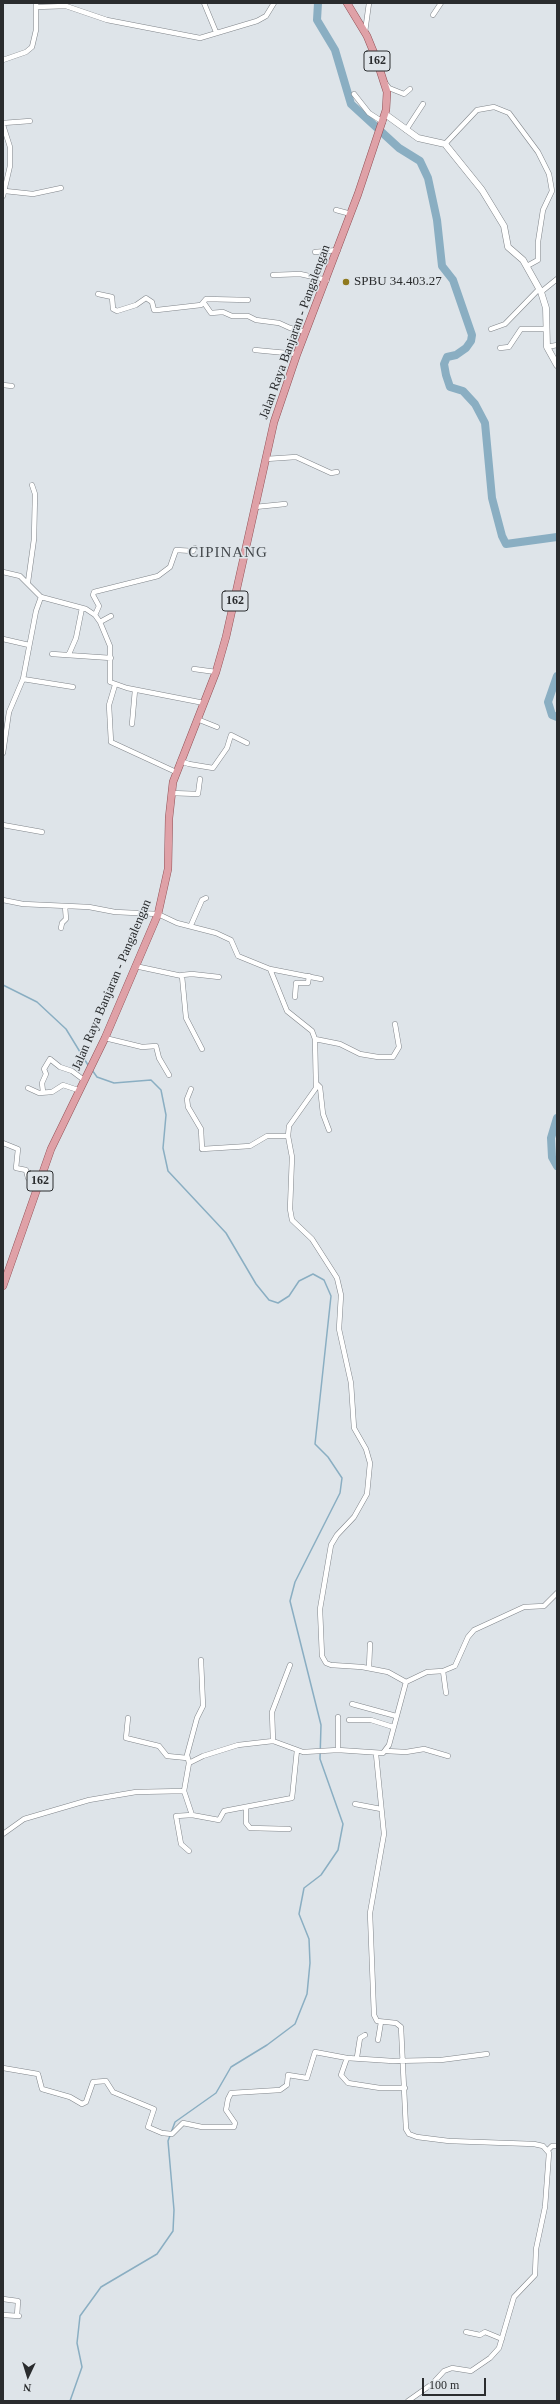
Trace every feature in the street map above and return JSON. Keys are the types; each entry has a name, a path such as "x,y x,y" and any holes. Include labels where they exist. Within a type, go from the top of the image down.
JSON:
{"main road":[{"name":"Jalan Raya Banjaran - Pangalengan","path":"4,1282 51,1149 78,1090 94,1062 105,1038 158,914 168,869 168,818 171,793 180,761 198,720 216,672 237,596 274,422 297,354 327,280 351,214 383,120 388,98 384,83 365,32 346,3"}],"street":[{"path":"204,3 216,32"},
{"path":"3,60 26,52 32,47 36,30 36,5 66,6 107,20 200,38 257,21 266,16 274,3"},
{"path":"365,32 369,3"},
{"path":"433,15 441,3"},
{"path":"384,83 389,88 404,94 410,89"},
{"path":"354,94 369,113 422,139 445,144 482,190 504,226 510,250 527,266 540,290 546,305 547,347 557,365"},
{"path":"406,130 423,104"},
{"path":"445,144 477,110 494,107 509,112 538,152 549,174 552,191 544,210 538,242 538,260 527,266"},
{"path":"30,121 3,124 10,147 10,166 4,193 33,194 61,188"},
{"path":"336,210 351,214"},
{"path":"315,252 338,250"},
{"path":"272,275 300,274 327,280"},
{"path":"491,329 505,324 540,290 557,279"},
{"path":"98,294 113,297 115,310 126,309 146,298 152,302 155,310 204,303 206,299 248,300"},
{"path":"204,303 211,313 222,312 232,316 248,316 256,320 279,323 290,328 306,332"},
{"path":"500,348 509,347 521,328 546,329"},
{"path":"547,347 557,345"},
{"path":"255,350 297,354"},
{"path":"3,385 12,386"},
{"path":"266,459 296,457 330,473 337,472"},
{"path":"28,582 34,539 35,494 32,485"},
{"path":"255,507 285,504"},
{"path":"95,615 99,606 93,595 94,592 158,576 170,567 176,550 186,549 193,551 195,548"},
{"path":"3,572 20,576 28,582 41,597 82,608 95,615 108,638 111,658 109,680 115,684 135,690 204,703"},
{"path":"3,753 9,712 23,679 29,645 41,597"},
{"path":"69,654 72,641 76,638 82,608"},
{"path":"100,622 111,616"},
{"path":"3,639 29,645"},
{"path":"52,654 111,658"},
{"path":"194,669 216,672"},
{"path":"23,679 73,687"},
{"path":"115,684 109,705 111,742 176,772"},
{"path":"132,724 135,690"},
{"path":"198,720 217,728"},
{"path":"180,761 213,768 227,748 231,735 247,743"},
{"path":"171,793 198,794 200,779"},
{"path":"3,825 42,832"},
{"path":"191,925 202,900 206,898"},
{"path":"3,900 23,904 158,914 177,923 191,925 216,933 231,940 238,956 270,969 321,979"},
{"path":"61,928 62,922 66,919 65,906"},
{"path":"136,966 182,975 192,974 218,977"},
{"path":"270,969 287,1011 310,1028 315,1039 317,1084 313,1094 290,1123 288,1136 292,1157 290,1213 292,1220 312,1239 337,1278 341,1295 339,1329 352,1388 354,1428 366,1449 370,1463 367,1494 354,1516 337,1535 331,1545 320,1609 322,1656 326,1663 331,1665 369,1668 388,1672 406,1682"},
{"path":"182,975 186,1018 202,1049"},
{"path":"295,997 296,983 308,984 309,976"},
{"path":"315,1039 340,1044 360,1054 392,1057 399,1047 395,1024"},
{"path":"105,1038 142,1047 156,1046 159,1058 169,1075"},
{"path":"43,1092 42,1083 46,1074 44,1069 50,1059 60,1068 72,1072 84,1080"},
{"path":"28,1088 43,1092 52,1092 63,1084 78,1090"},
{"path":"317,1084 320,1087 323,1114 329,1130"},
{"path":"191,1089 187,1100 188,1107 201,1129 202,1149 250,1146 267,1136 288,1136"},
{"path":"3,1143 18,1149 16,1168 26,1170 26,1176 30,1179 41,1180"},
{"path":"386,1750 406,1682 427,1672 443,1671 457,1664 468,1637 478,1627 524,1607 544,1606 557,1593"},
{"path":"369,1668 370,1644"},
{"path":"192,1815 184,1791 188,1760 197,1718 203,1706 201,1660"},
{"path":"272,1741 272,1712 290,1665"},
{"path":"443,1671 446,1693"},
{"path":"352,1704 396,1716"},
{"path":"338,1717 338,1750"},
{"path":"128,1718 126,1738 159,1746 167,1756 188,1760 238,1745 272,1741 297,1750 338,1750 376,1754 386,1750 406,1752 424,1749 448,1756"},
{"path":"349,1720 371,1720 393,1727"},
{"path":"189,1851 181,1844 176,1816 192,1815 220,1820 222,1811 246,1808 293,1798 292,1782 297,1750"},
{"path":"376,1754 384,1834 370,1922 374,2018 381,2022 396,2023 401,2027 404,2061 405,2125 412,2135 464,2142 534,2144 543,2146 548,2150"},
{"path":"3,1834 24,1819 89,1800 136,1792 184,1791"},
{"path":"355,1804 381,1809"},
{"path":"246,1808 246,1822 250,1828 289,1829"},
{"path":"378,2040 381,2022"},
{"path":"357,2057 360,2038 365,2035"},
{"path":"3,2068 38,2074 42,2089 70,2097 82,2104 86,2102 93,2082 106,2081 113,2092 154,2109 148,2127 171,2134 183,2123 202,2127 234,2127 235,2123 226,2110 231,2093 280,2090 286,2085 288,2075 307,2078 315,2052 347,2058 357,2057 404,2061 441,2060 487,2054"},
{"path":"347,2058 341,2074 348,2083 380,2088 405,2088"},
{"path":"408,2401 432,2384 444,2371 452,2368 468,2372 496,2353 502,2339 514,2297 532,2280 536,2271 536,2250 545,2207 548,2150 552,2146 557,2146"},
{"path":"3,2299 18,2301 19,2316 3,2315"},
{"path":"466,2332 480,2335 485,2332 502,2339"}],"waterway":[{"path":"318,3 317,20 335,50 351,104 399,148 420,161 428,178 437,220 442,266 453,280 472,335 471,341 466,348 456,355 447,357 444,364 446,375 450,387 463,391 475,404 485,423 492,498 502,536 506,544 557,537"},
{"path":"557,676 548,702 552,715 557,717"},
{"path":"3,985 37,1002 66,1029 88,1065"},
{"path":"70,2401 82,2367 77,2343 80,2316 101,2287 157,2254 173,2231 174,2210 168,2141 175,2122 216,2093 231,2067 267,2045 295,2024 307,1994 310,1963 309,1939 299,1914 304,1888 321,1875 338,1850 343,1824 320,1759 321,1725 290,1601 295,1582 340,1493 342,1478 328,1457 315,1444 331,1296 324,1280 313,1274 299,1281 289,1296 278,1303 269,1300 256,1284 226,1233 168,1171 163,1148 166,1115 161,1090 151,1080 114,1083 97,1077 92,1070"},
{"path":"557,1118 551,1138 552,1157 557,1166"}],"place":[{"name":"SPBU 34.403.27","path":"346,282"}],"district":[{"name":"CIPINANG","path":"228,553"}]}
